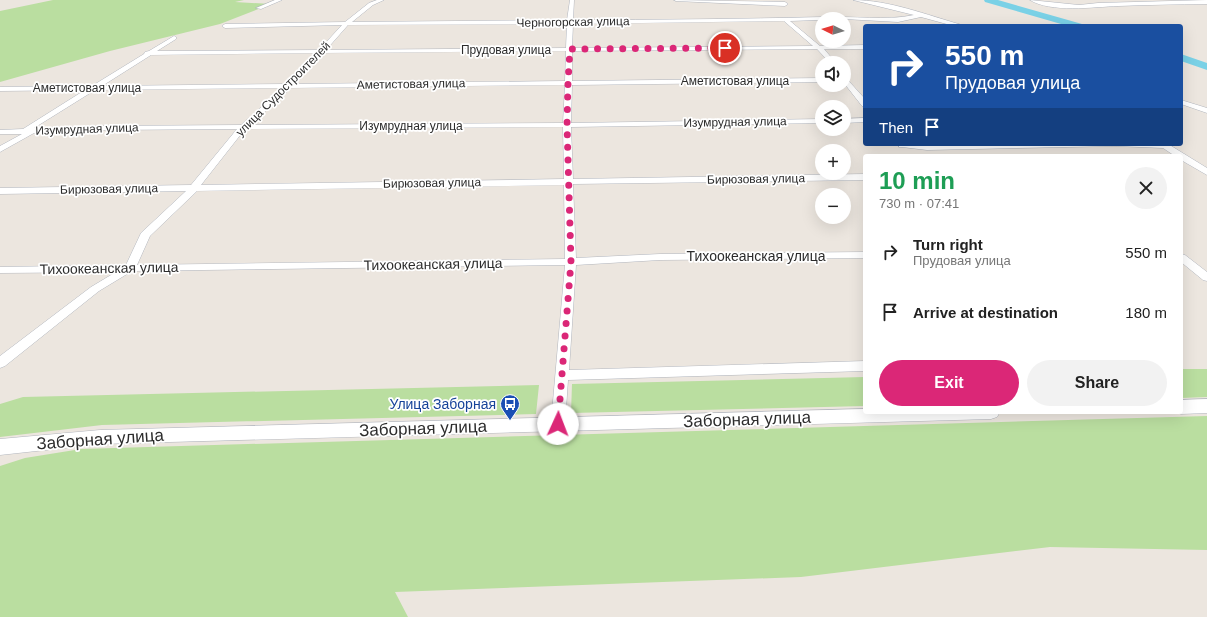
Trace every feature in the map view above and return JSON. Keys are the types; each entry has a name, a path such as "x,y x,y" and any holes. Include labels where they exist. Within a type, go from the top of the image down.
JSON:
{"street":[{"path":"259,8 280,0"},
{"name":"улица Судостроителей","path":"130,268 144,235 194,188 243,127 289,86 322,52 346,24 371,4 382,0"},
{"path":"558,424 571,262 567,125 572,0"},
{"path":"676,0 785,4"},
{"path":"855,0 953,24"},
{"path":"1032,0 1068,7 1205,2"},
{"path":"1132,0 1149,5"},
{"name":"Черногорская улица","path":"225,26 261,24 570,23 835,18 898,20 921,15"},
{"path":"786,20 796,31 815,44"},
{"path":"0,150 132,65 147,53 174,38"},
{"name":"Прудовая улица","path":"851,46 863,46"},
{"name":"Прудовая улица","path":"147,53 815,47"},
{"path":"820,48 827,56"},
{"name":"Аметистовая улица","path":"0,89 815,80"},
{"path":"851,88 863,102"},
{"path":"1183,103 1207,111"},
{"path":"851,121 863,120"},
{"name":"Изумрудная улица","path":"0,132 102,128 567,125 815,121"},
{"path":"903,146 909,154"},
{"path":"919,146 984,146"},
{"path":"1040,146 1049,152"},
{"path":"1165,146 1178,154"},
{"path":"1183,157 1207,172"},
{"name":"Бирюзовая улица","path":"0,191 569,180 863,177"},
{"name":"Тихоокеанская улица","path":"0,270 571,262 660,257 863,255"},
{"path":"1183,259 1207,278"},
{"path":"0,363 95,289 130,268"},
{"path":"561,375 863,366"},
{"path":"1183,407 1207,406"},
{"name":"Заборная улица","path":"0,447 100,437 919,414"}],"green space":[{"path":"53,0 244,0 235,2 271,4 220,24 110,51 0,82 0,11"},
{"path":"1183,369 1207,369 1207,397 1183,398"},
{"path":"863,377 863,406 571,413 572,384"},
{"path":"539,385 536,414 102,425 0,437 0,404 23,397"},
{"path":"1207,416 1207,550 1050,547 801,577 395,592 408,617 0,617 0,466 25,458 81,449"}],"waterway":[{"path":"988,0 1072,24"},
{"path":"1183,58 1207,67"}],"place":[{"name":"Улица Заборная","path":"510,421"}],"route":[{"path":"558,424 558,400 571,262 567,125 570,49 725,48"}]}
